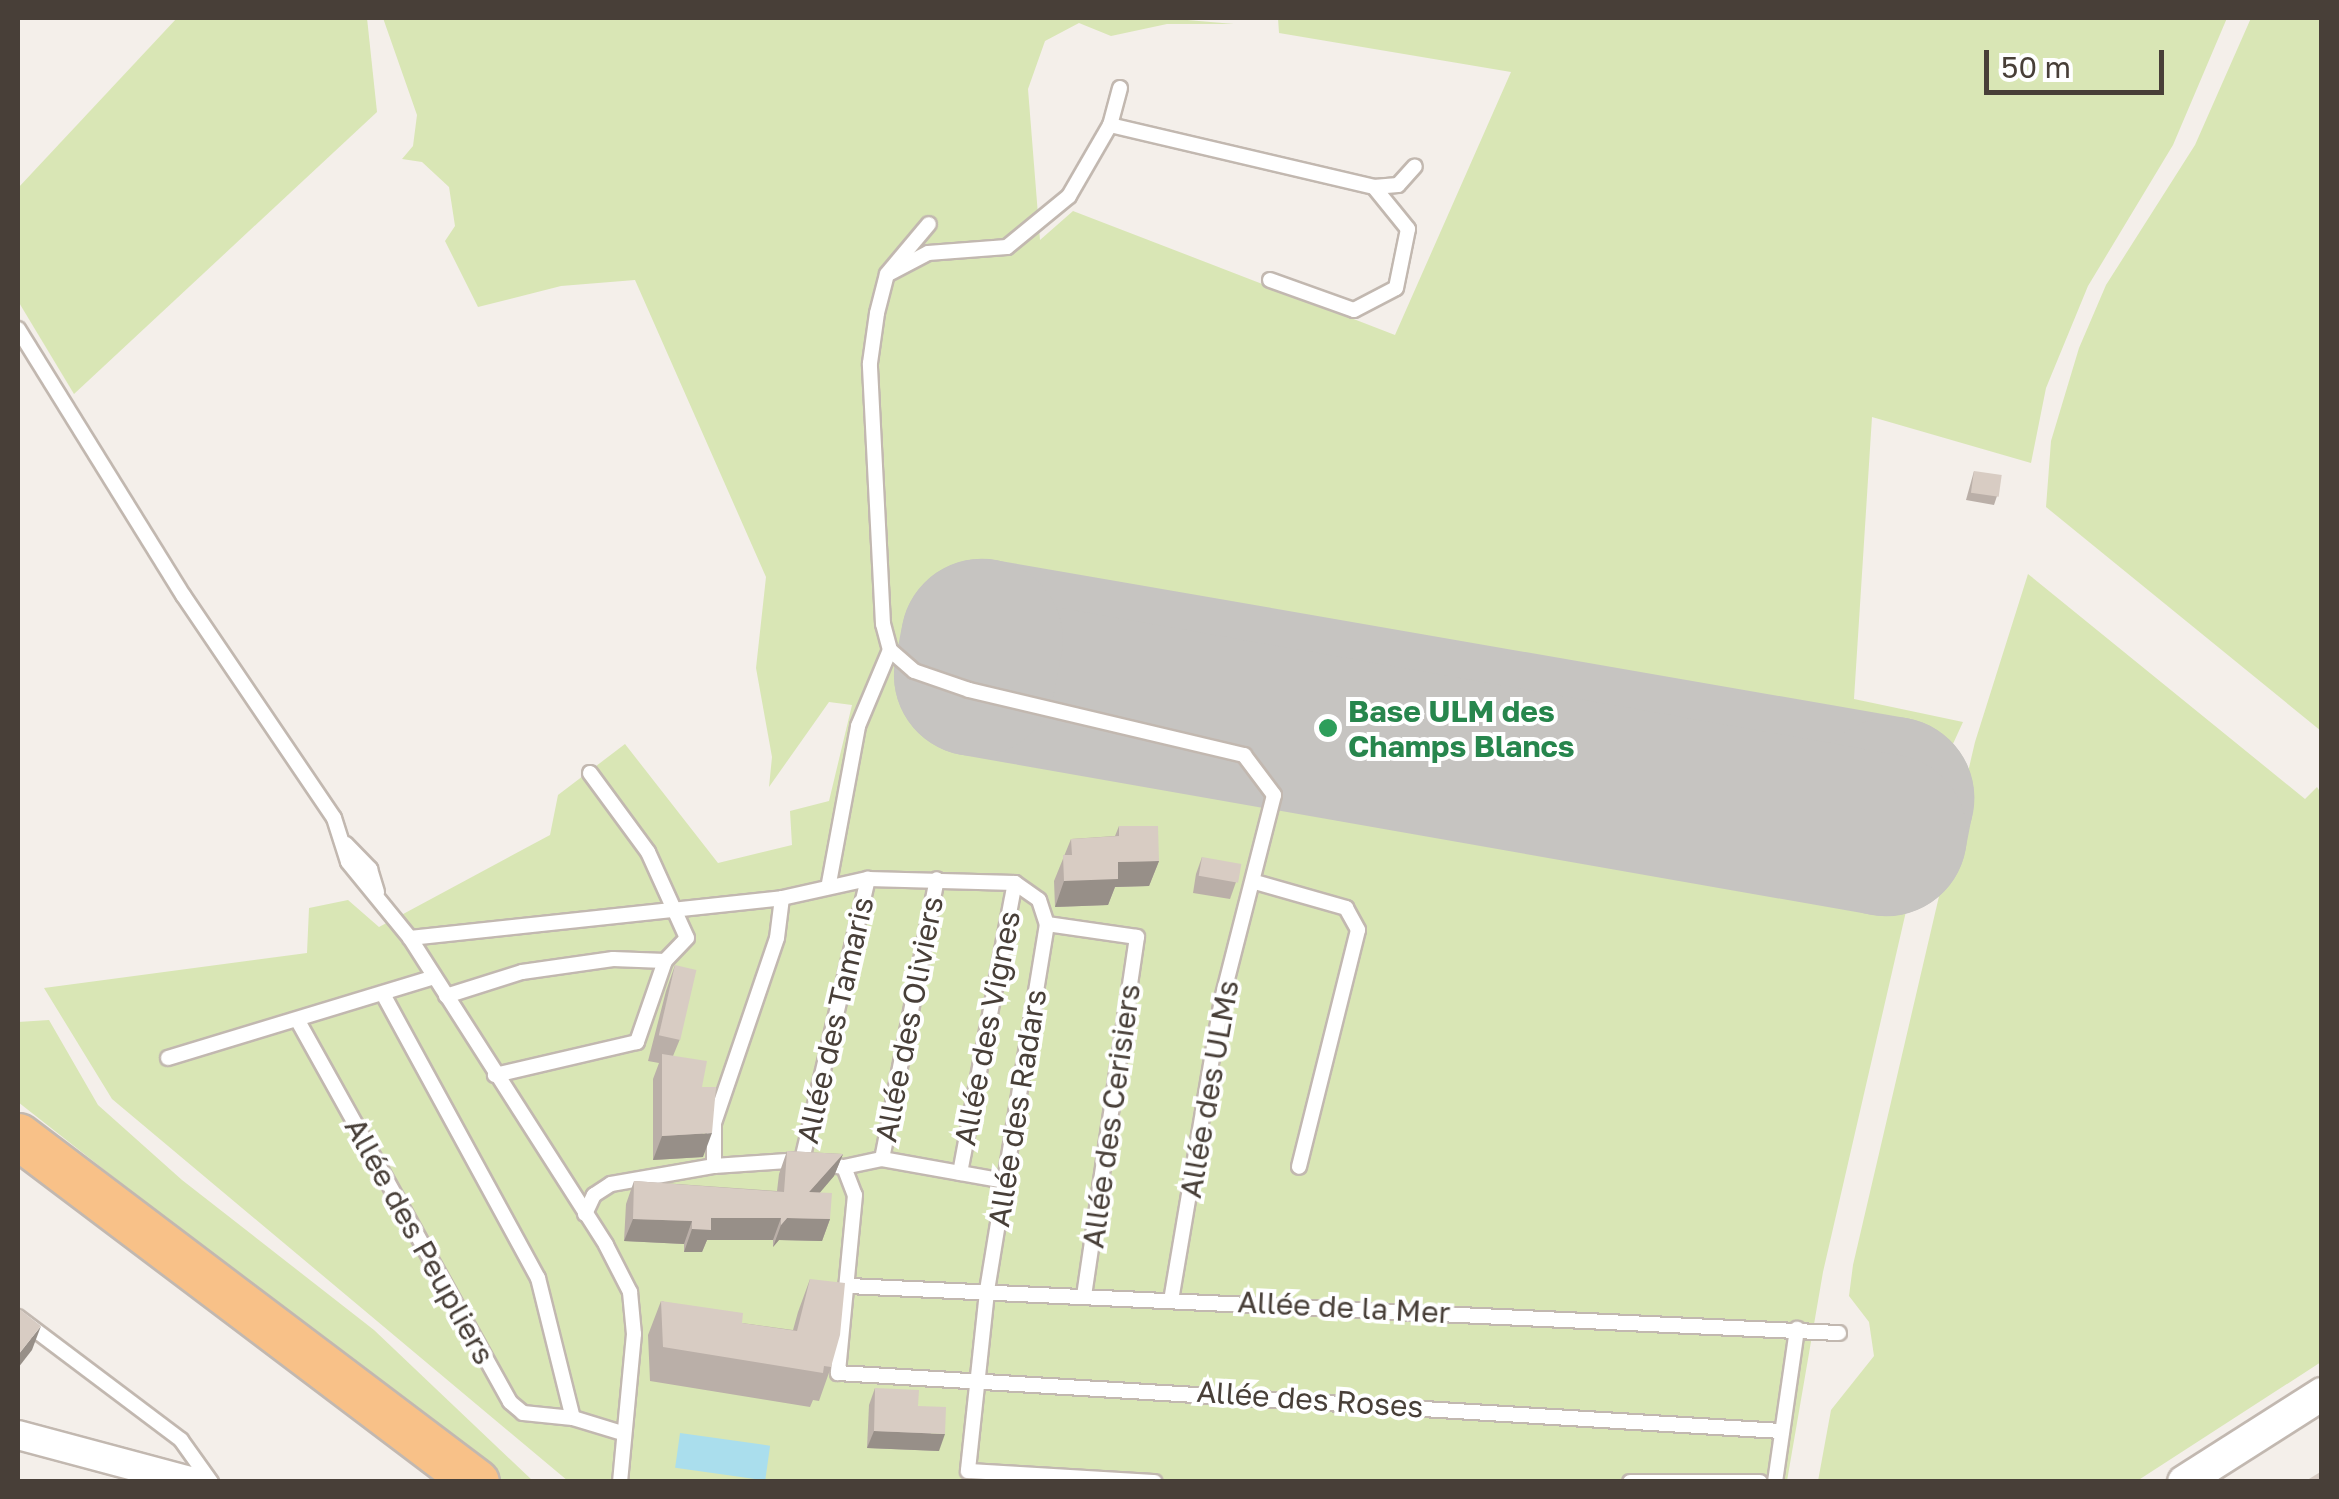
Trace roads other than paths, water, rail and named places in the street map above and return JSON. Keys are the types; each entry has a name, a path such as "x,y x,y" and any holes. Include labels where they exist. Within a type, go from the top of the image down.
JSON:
{"highway":[{"path":"18,1139 438,1482"},
{"path":"18,1139 476,1482"}],"street":[{"path":"2184,1482 2322,1395"},
{"path":"2200,1482 2322,1395"},
{"path":"2220,1482 2322,1411"},
{"path":"18,1435 193,1482"}],"lane":[{"path":"888,274 928,253 1006,247 1069,196 1110,125 1120,88"},
{"path":"1110,125 1374,187 1398,185 1415,166"},
{"path":"1270,280 1354,310 1396,288 1408,229 1374,187"},
{"path":"830,883 858,726 890,650 870,363 888,274 930,224"},
{"path":"18,329 234,673 334,818 346,844 370,870 377,893 410,938 630,1292 634,1334 620,1482"},
{"name":"Allée des ULMs","path":"890,650 914,671 970,690 1244,755 1274,795 1255,882 1222,999 1171,1299"},
{"path":"495,1075 637,1042 665,961 687,938 648,852 590,774"},
{"path":"410,938 782,898 830,883 868,879 1014,884 1038,900 1046,924"},
{"name":"Allée des Tamaris","path":"802,1160 868,879"},
{"name":"Allée des Oliviers","path":"882,1158 937,879"},
{"path":"1255,882 1346,908 1358,930 1299,1167"},
{"name":"Allée des Vignes","path":"960,1174 1014,884"},
{"path":"714,1166 714,1123 778,938 782,898"},
{"name":"Allée des Cerisiers","path":"1046,924 1138,937 1084,1296"},
{"name":"Allée des Radars","path":"1046,924 987,1292 968,1470 1079,1480"},
{"path":"446,996 522,972 613,959 665,961"},
{"path":"168,1058 434,977"},
{"path":"383,994 538,1278 573,1418"},
{"name":"Allée des Peupliers","path":"298,1021 510,1402 523,1413 573,1418 622,1433"},
{"path":"585,1214 594,1195 611,1184 714,1166 802,1160 844,1168 882,1158 1004,1181"},
{"path":"844,1168 855,1196 849,1286"},
{"name":"Allée de la Mer","path":"849,1286 1839,1333"},
{"name":"Allée des Roses","path":"849,1286 838,1373 1782,1430"},
{"path":"18,1317 181,1440 211,1482"},
{"path":"1775,1482 1797,1329"},
{"path":"1079,1480 1156,1482"},
{"path":"1630,1482 1760,1482"}],"water":[{"path":"680,1433 770,1446 765,1480 675,1468"}],"place":[{"name":"Base ULM des Champs Blancs","path":"1328,728"}]}
